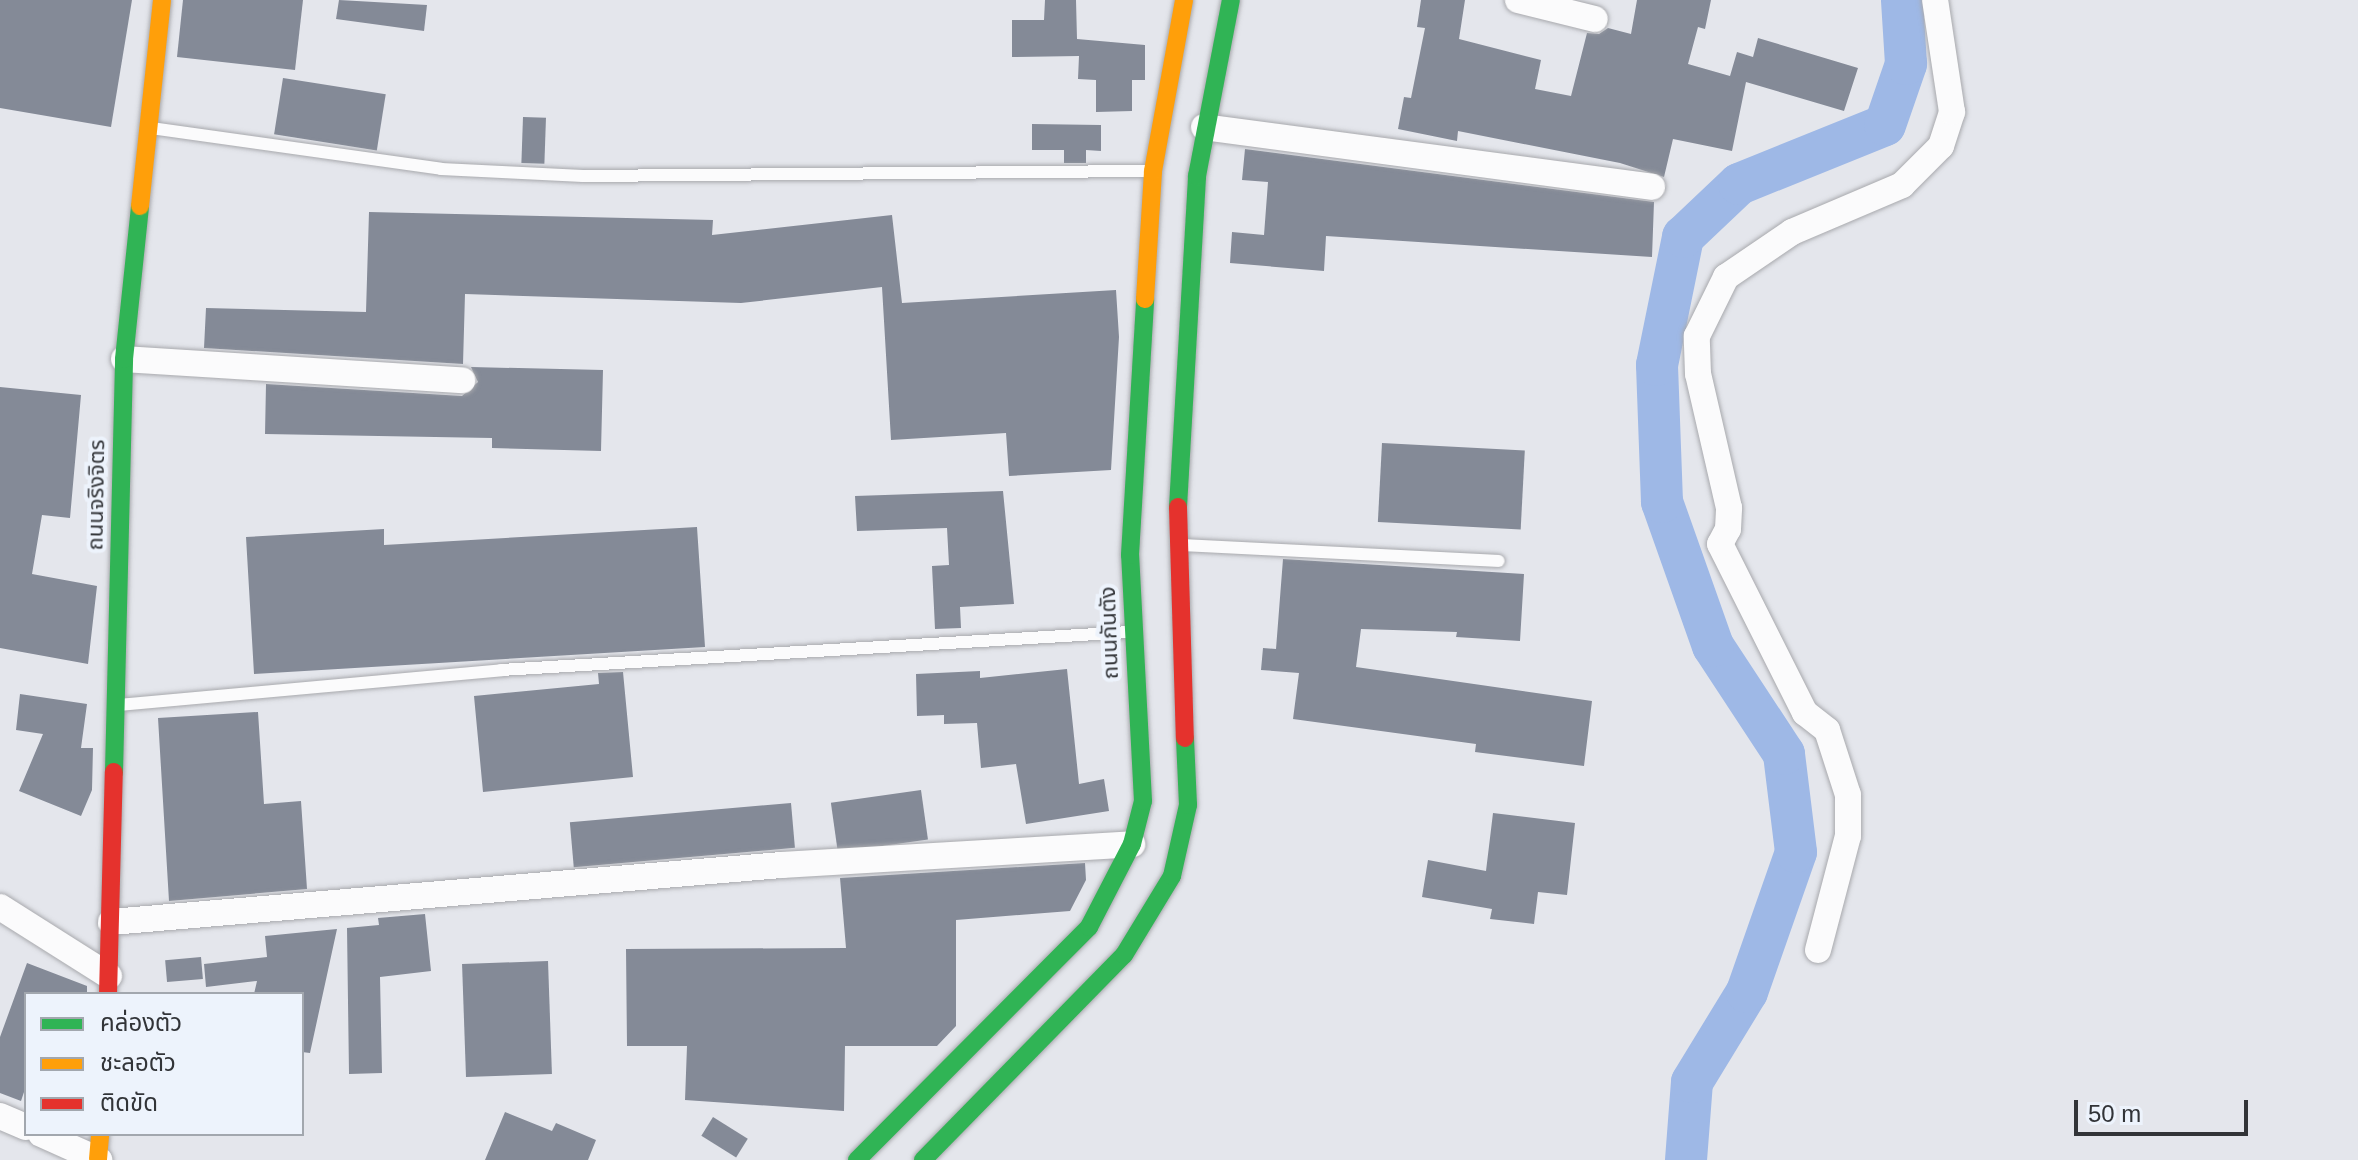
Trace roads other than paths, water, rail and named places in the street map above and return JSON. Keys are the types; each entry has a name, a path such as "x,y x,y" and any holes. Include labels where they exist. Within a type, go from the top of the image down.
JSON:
{"main road":[{"name":"ถนนจริงจิตร","path":"109,985 124,359 145,127 162,0"},
{"name":"ถนนกันตัง","path":"923,1160 1124,955 1132,844 1143,801 1131,632 1158,465 1204,127 1184,0"},
{"name":"ถนนกันตัง","path":"857,1160 1089,927 1172,876 1188,805 1176,544 1158,465 1153,171 1195,64 1231,0"},
{"path":"99,1160 100,1136"}],"street":[{"path":"1518,0 1595,19"},
{"path":"1818,950 1848,836 1848,795 1827,730 1805,713 1720,544 1728,529 1729,508 1698,374 1697,336 1726,277 1792,232 1902,185 1941,146 1952,112 1935,0"},
{"path":"1204,127 1652,187"},
{"path":"124,359 462,380"},
{"path":"111,922 782,865 1132,844"},
{"path":"0,907 109,985"},
{"path":"0,1116 24,1126"},
{"path":"45,1136 99,1160"}],"lane":[{"path":"145,127 441,169 583,176 1153,171"},
{"path":"1176,544 1499,561"},
{"path":"116,705 501,670 1131,632"}],"waterway":[{"path":"1686,1160 1692,1082 1747,992 1796,852 1784,754 1713,646 1662,502 1657,365 1683,237 1739,184 1885,125 1906,64 1902,0"}]}
